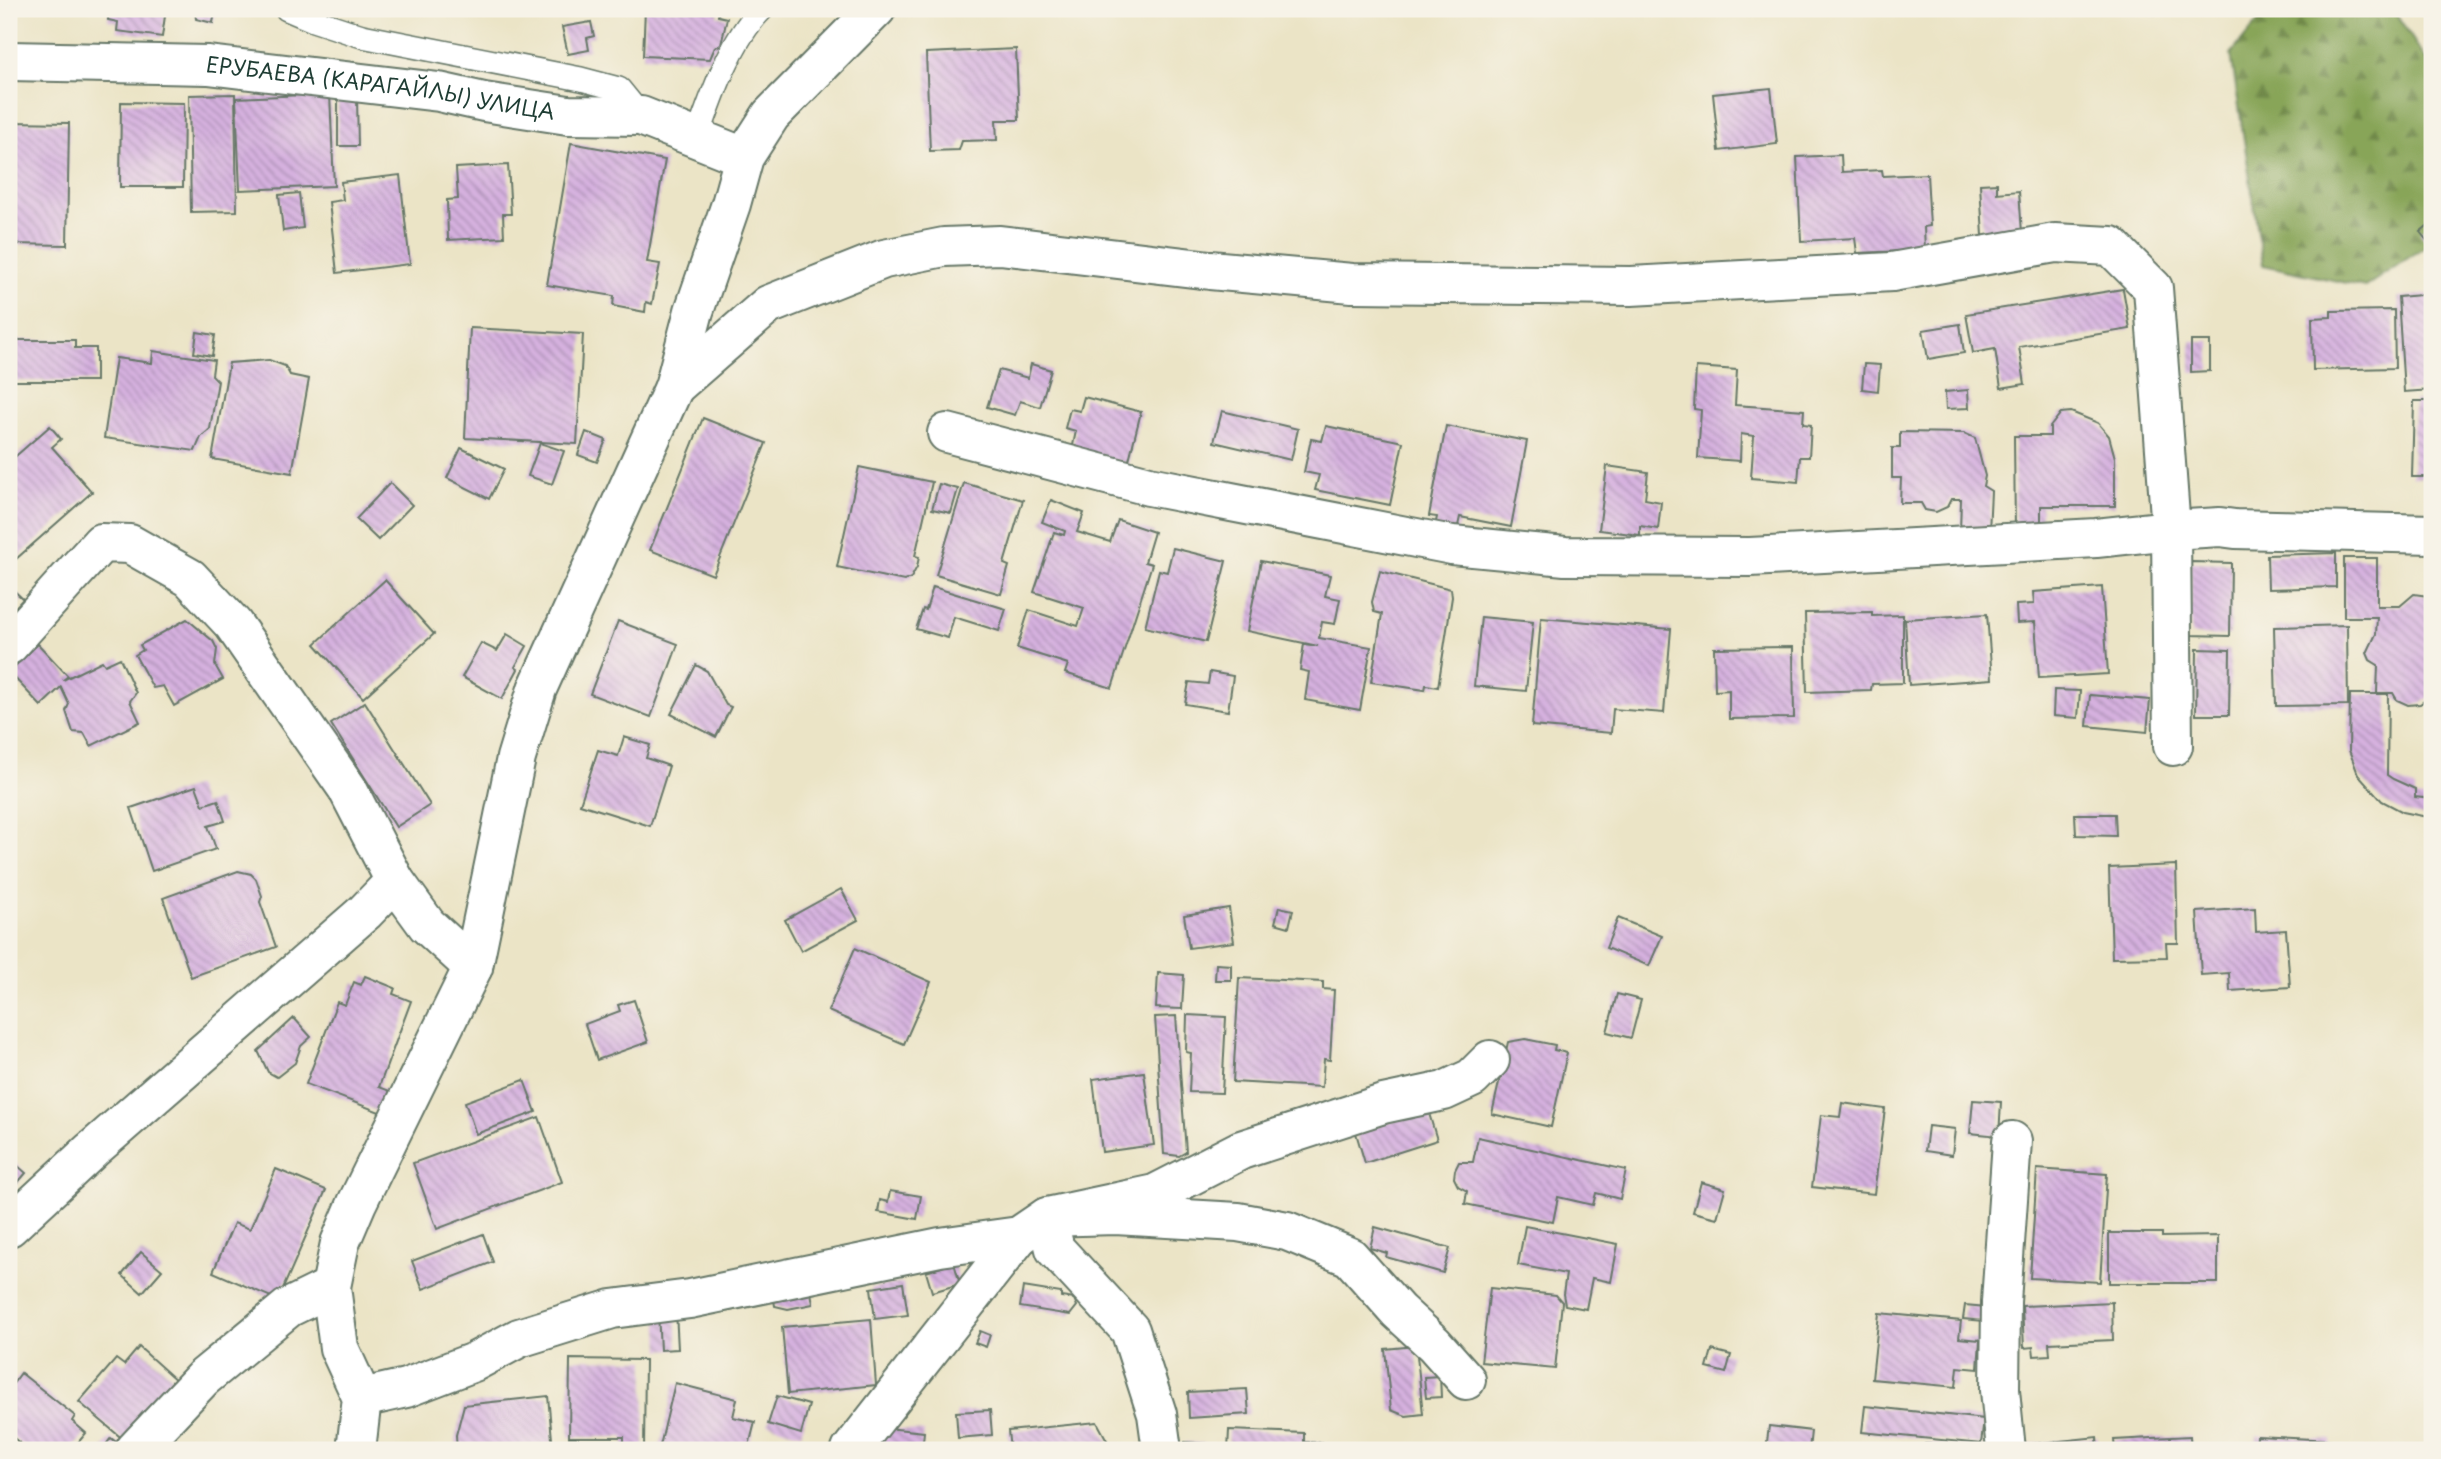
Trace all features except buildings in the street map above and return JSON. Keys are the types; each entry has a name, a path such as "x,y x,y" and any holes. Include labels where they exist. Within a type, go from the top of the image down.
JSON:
{"street":[{"path":"356,1450 362,1398 339,1348 331,1287 340,1243 473,967 516,758 537,689 674,387 694,311 731,204 744,157 771,116 876,9"},
{"name":"ЕРУБАЕВА (КАРАГАЙЛЫ) УЛИЦА","path":"9,61 208,65 439,92 568,115 641,116 744,157"},
{"path":"674,387 768,305 884,259 944,247 1000,246 1352,283 1632,286 1892,272 2056,243 2111,246 2153,288 2171,530 2173,746"},
{"path":"947,433 1149,486 1452,545 1565,556 1750,557 2096,538 2220,527 2235,530 2432,534"},
{"path":"2166,474 2179,496 2197,514 2220,527"},
{"path":"9,645 101,543 130,544 190,578 233,624 347,788 395,881 427,925 473,967"},
{"path":"9,1227 92,1150 365,912 395,881"},
{"path":"362,1398 407,1388 474,1362 519,1338 612,1309 690,1299 940,1247 1155,1194 1241,1150 1383,1104 1444,1091 1472,1078 1490,1060"},
{"path":"2006,1450 2000,1390 2001,1314 2012,1141"},
{"path":"851,1450 1033,1226 1115,1214 1238,1222 1287,1231 1350,1257 1398,1311 1434,1344 1466,1380"},
{"path":"1033,1226 1130,1330 1157,1415 1162,1450"},
{"path":"135,1450 202,1378 288,1308 331,1287"}],"lane":[{"path":"287,9 362,36 581,79 619,89 641,116"},
{"path":"697,139 712,97 748,23 762,9"}],"green space":[{"path":"2268,9 2393,9 2432,69 2432,242 2365,287 2263,265 2231,54"}]}
